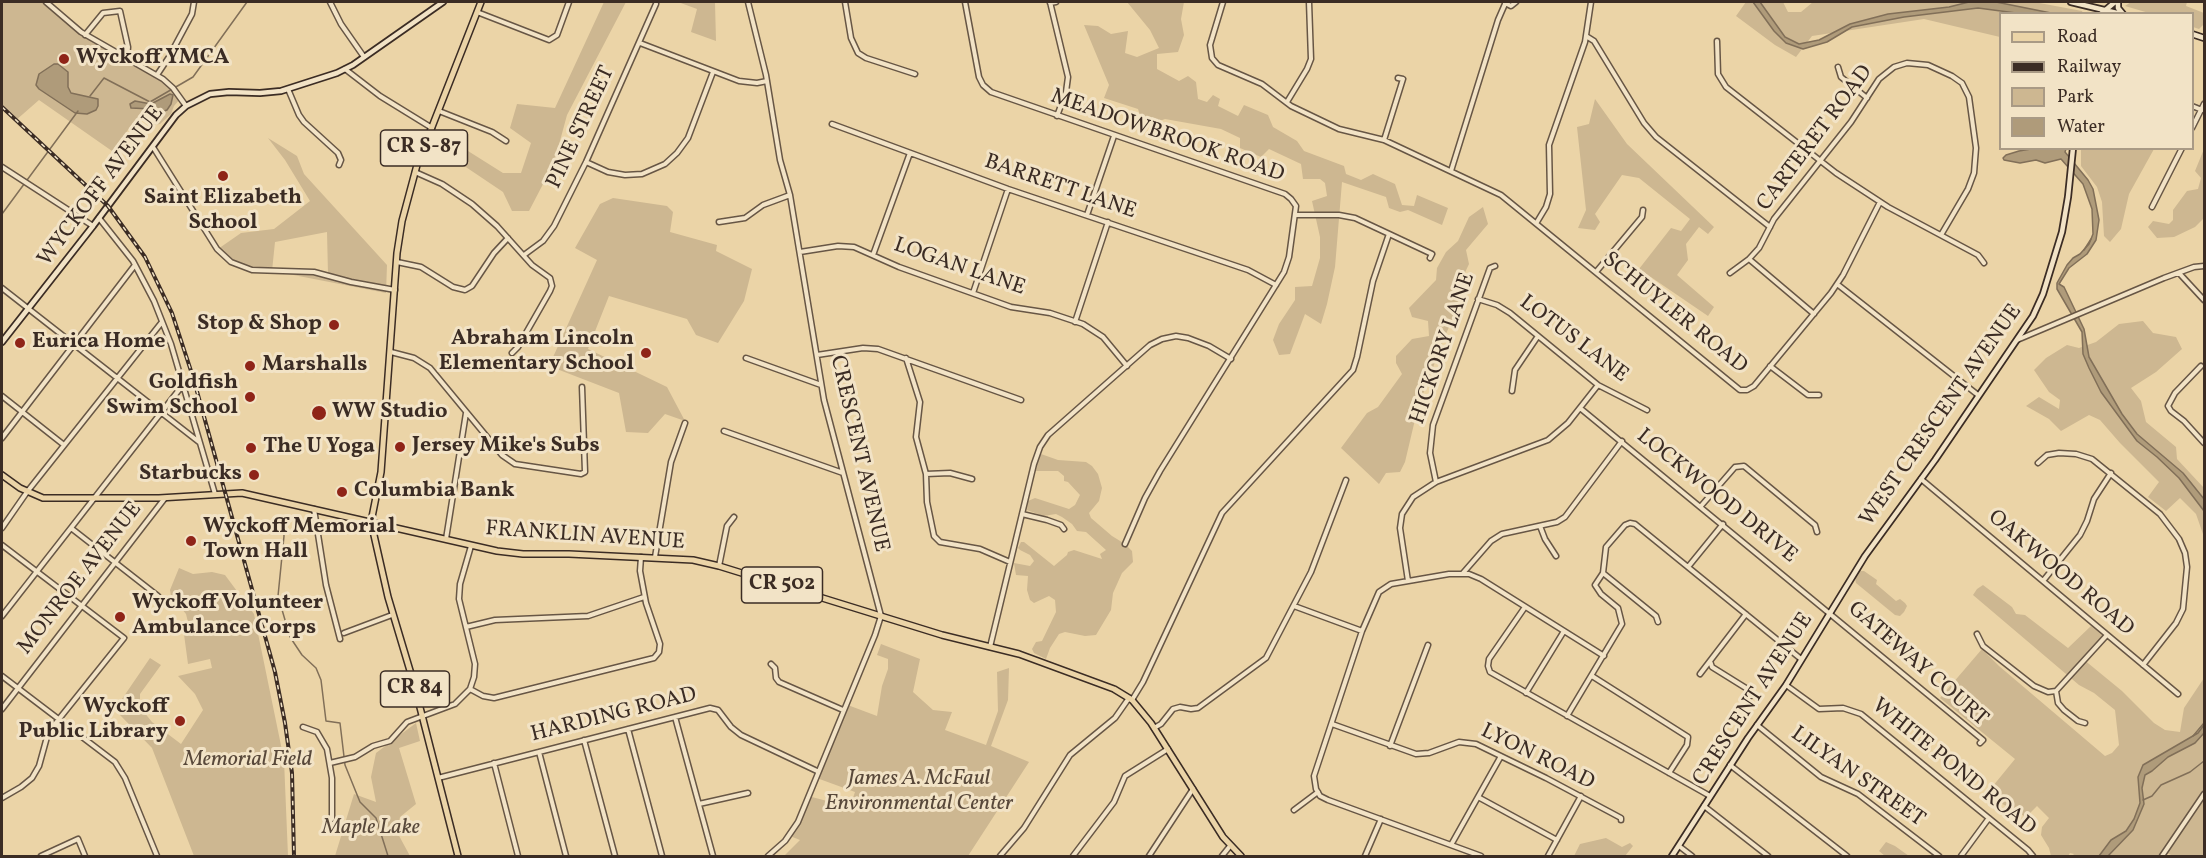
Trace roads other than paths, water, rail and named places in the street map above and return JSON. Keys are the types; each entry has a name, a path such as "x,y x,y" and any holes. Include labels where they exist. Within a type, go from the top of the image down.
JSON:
{"main road":[{"name":"WYCKOFF AVENUE","path":"2,342 176,115 186,106 219,92 271,93 345,69 443,2"},
{"name":"CR S-87","path":"371,522 382,465 402,221 415,172 481,2"},
{"path":"2071,2 2102,12 2116,2"},
{"name":"WEST CRESCENT AVENUE","path":"1862,561 2033,316 2043,294 2062,232 2073,150"},
{"name":"FRANKLIN AVENUE","path":"2,475 27,492 49,499 165,498 250,494 471,546 523,554 641,556 693,560 1060,669 1114,689 1131,699 1154,728"},
{"name":"CR 84","path":"371,522 392,615 422,716 458,856"},
{"name":"CRESCENT AVENUE","path":"1672,856 1730,765 1786,685 1862,561"},
{"name":"CR 502","path":"1154,728 1230,846 1241,856"}],"street":[{"path":"46,2 85,35 157,75 173,88 186,106"},
{"path":"157,75 192,14 194,2"},
{"path":"330,2 341,24 364,57"},
{"path":"477,12 549,40 557,35 569,2"},
{"name":"CRESCENT AVENUE","path":"748,2 767,81 780,160 790,195 827,417 881,616"},
{"path":"845,2 850,39 858,53 866,58 915,74"},
{"name":"MEADOWBROOK ROAD","path":"965,2 979,76 983,85 996,96 1285,194 1294,202 1296,216 1290,257 1276,285 1152,484 1125,544"},
{"path":"1056,2 1050,2 1068,77 1066,92 1057,116"},
{"name":"SCHUYLER ROAD","path":"1223,2 1210,45 1212,58 1218,65 1262,84 1287,102 1339,129 1384,140 1501,195 1736,388 1743,390 1751,388 1814,314 1837,284 1880,202"},
{"path":"1287,102 1311,59 1309,2"},
{"path":"1451,171 1504,3 1511,6 1516,2"},
{"path":"1536,222 1546,207 1550,194 1549,145 1586,36 1591,2"},
{"name":"PINE STREET","path":"524,255 549,234 586,162 656,4"},
{"path":"85,35 103,13 120,11 128,47 127,59"},
{"path":"1586,36 1594,41 1644,123 1656,137 1770,227"},
{"path":"1717,41 1718,74 1723,84 1819,161 1880,202 1978,255 1984,263"},
{"path":"640,43 747,83 767,81"},
{"name":"CARTERET ROAD","path":"1730,273 1749,260 1765,239 1774,219 1882,76 1894,67 1907,63 1928,65 1952,76 1965,87 1971,106 1976,165 1968,189 1941,235"},
{"path":"1838,67 1841,77 1867,98"},
{"path":"345,69 380,96 432,128"},
{"path":"586,162 608,172 625,175 642,174 665,164 688,138 713,72"},
{"path":"1384,140 1403,80 1398,78"},
{"path":"288,89 298,114 304,122 338,153 341,160 339,165"},
{"path":"2194,126 2205,104"},
{"path":"2194,106 2202,110"},
{"path":"439,111 492,132 506,141"},
{"name":"BARRETT LANE","path":"832,124 1008,189 1248,270 1276,285"},
{"path":"1087,215 1114,136"},
{"path":"153,147 217,249 231,262 252,270 314,272 395,290"},
{"path":"2152,207 2181,150"},
{"path":"873,255 910,153"},
{"path":"2,167 93,226"},
{"path":"415,172 442,184 472,204 490,219 532,265 550,278 552,286 518,347 512,352"},
{"path":"973,293 1008,189"},
{"path":"719,222 745,218 763,205 790,195"},
{"path":"1596,272 1642,217 1643,210"},
{"path":"1296,216 1347,216 1432,254 1430,258"},
{"path":"99,218 135,265 151,293 171,344 215,494"},
{"path":"1075,322 1108,222"},
{"path":"1000,856 1024,828 1070,755 1115,718 1143,682 1222,513 1353,370 1373,281 1389,234"},
{"path":"397,262 421,267 453,287 465,290 472,286 494,253 508,238"},
{"name":"LOGAN LANE","path":"800,252 838,246 854,248 899,267 1011,307 1040,311 1075,322 1096,332 1127,366"},
{"path":"1749,260 1814,314"},
{"path":"2,438 135,265"},
{"name":"HICKORY LANE","path":"1436,482 1430,453 1433,425 1490,268 1495,266"},
{"path":"2017,340 2179,273 2205,266"},
{"path":"2179,273 2205,300"},
{"path":"1837,284 1978,395"},
{"path":"2,288 199,442"},
{"name":"LOTUS LANE","path":"1478,299 1504,309 1598,385 1647,410"},
{"path":"2,528 27,492 162,322"},
{"path":"990,647 1037,453 1044,441 1156,342 1176,336 1199,342 1231,359"},
{"path":"1512,391 1515,370 1538,336"},
{"path":"817,355 870,348 906,358 1021,400"},
{"path":"391,352 412,357 425,364 502,455 511,462 583,474 586,471 582,387"},
{"path":"746,358 822,386"},
{"path":"906,358 920,402 916,437 926,474 927,501 935,539 940,542 980,549 1010,562"},
{"path":"1770,366 1808,395 1819,395"},
{"path":"2201,366 2175,393 2169,406 2171,411 2205,443"},
{"path":"2,616 182,385"},
{"path":"1408,580 1400,534 1402,514 1413,497 1436,482 1548,440 1561,430 1598,385"},
{"path":"2,396 64,445"},
{"name":"LOCKWOOD DRIVE","path":"1580,408 1831,612"},
{"path":"446,539 466,412"},
{"path":"655,557 671,462 685,423"},
{"path":"724,430 843,473"},
{"path":"1463,573 1496,537 1508,532 1557,522 1565,517 1622,441"},
{"path":"2038,463 2051,454 2076,454 2092,459 2168,522 2179,539 2186,559 2184,602 2180,616 2143,665"},
{"path":"1701,506 1735,467 1741,465 1815,525 1817,532"},
{"path":"926,474 950,473 972,479"},
{"path":"2043,581 2080,535 2094,498 2111,473"},
{"name":"OAKWOOD ROAD","path":"1921,479 2178,694"},
{"path":"1154,728 1161,724 1173,709 1198,708 1260,663 1270,652 1311,572 1346,480"},
{"name":"MONROE AVENUE","path":"2,709 165,498"},
{"path":"314,509 325,575 340,639"},
{"path":"1022,514 1047,519 1061,525 1064,529"},
{"path":"719,566 727,526 734,517"},
{"path":"1567,716 1617,636 1622,624 1621,612 1601,594 1595,585 1603,573 1606,548 1625,525 1630,523 1635,524 1802,659"},
{"path":"1688,567 1723,524"},
{"path":"1540,526 1556,556"},
{"path":"71,528 158,596"},
{"path":"2,545 124,638 47,737 42,760 36,772 21,787 2,798"},
{"path":"330,763 358,756 373,746 390,741 407,722 455,704 470,689 475,664 459,599 460,584 471,546"},
{"path":"470,689 483,696 494,698 651,660 659,652 660,644 644,597 640,571 641,556"},
{"path":"1481,856 1328,800 1318,792 1314,785 1314,776 1362,631 1377,596 1383,588 1391,584 1463,573 1481,579 1605,656"},
{"path":"1603,573 1656,616 1658,622"},
{"path":"465,627 495,620 588,616 644,597"},
{"path":"1294,606 1362,631"},
{"path":"1526,607 1489,659 1488,666 1492,674 1710,796"},
{"name":"GATEWAY COURT","path":"1831,612 1983,740 1980,743"},
{"path":"1700,674 1746,614"},
{"path":"345,633 392,615"},
{"path":"768,856 784,842 796,826 881,616"},
{"path":"1526,693 1564,631"},
{"path":"1977,634 1980,644 2034,686 2041,690 2056,691"},
{"path":"2056,691 2107,635"},
{"path":"1390,746 1428,645"},
{"path":"1710,660 1712,667 1749,690 1751,696"},
{"path":"771,664 775,668 779,682 843,710"},
{"path":"2,676 110,757 120,768 157,856"},
{"path":"1592,676 1686,735 1687,745 1669,773"},
{"name":"WHITE POND ROAD","path":"1786,685 1819,709 1843,708 1861,714 2033,856"},
{"path":"2056,691 2058,703 2064,710 2078,721 2085,723"},
{"name":"HARDING ROAD","path":"438,778 714,709 720,713 730,727 741,735 817,771"},
{"path":"675,717 713,856"},
{"name":"LYON ROAD","path":"1332,724 1410,753 1423,754 1465,741 1476,744 1581,796 1621,818 1620,820"},
{"name":"LILYAN STREET","path":"1757,725 1821,777 1858,794 1939,856"},
{"path":"303,727 314,730 320,735 327,749 330,763 332,819"},
{"path":"628,729 662,856"},
{"path":"584,740 615,856"},
{"path":"1073,856 1114,802 1125,776 1168,749"},
{"path":"539,752 566,856"},
{"path":"1451,845 1501,756"},
{"path":"494,764 518,856"},
{"path":"1730,765 1847,856"},
{"path":"1149,856 1193,789"},
{"path":"1294,810 1318,792"},
{"path":"699,804 748,793"},
{"path":"2162,856 2205,794"},
{"path":"1548,856 1581,796"},
{"path":"1478,797 1557,840"},
{"path":"1704,806 1768,856"},
{"path":"1961,856 1989,818"},
{"path":"1365,856 1381,819"},
{"path":"41,856 78,839 85,856"},
{"path":"1222,856 1230,846"},
{"path":"1678,846 1692,856"}],"water":[{"path":"1753,2 1760,2 1785,37 1799,44 1819,40 1850,24 1888,14 1949,7 1969,2 1996,2 2046,12 2008,12 1978,8 1904,17 1852,27 1827,42 1803,49 1786,43 1774,31"},
{"path":"54,64 58,64 68,72 68,87 71,93 98,99 96,110 87,114 75,113 39,89 36,85 39,74"},
{"path":"170,94 173,95 167,110 156,114 152,109 131,108 130,104 135,101 151,104"},
{"path":"2066,150 2093,189 2099,220 2096,240 2087,254 2069,268 2059,284 2064,287 2084,329 2089,357 2122,414 2137,434 2183,473 2204,499 2204,511 2179,478 2137,441 2101,392 2083,354 2082,332 2057,289 2057,283 2067,265 2089,244 2093,234 2092,209 2083,184 2061,159 2045,163 2036,160 2020,163 2004,160 2006,155 2019,151"},
{"path":"2204,725 2204,733 2195,743 2168,757 2145,775 2142,788 2144,804 2133,830 2108,856 2099,856 2111,840 2126,831 2134,819 2140,803 2138,777 2143,765 2198,733"}],"waterway":[{"path":"90,96 104,78 150,102 193,77 247,2"},
{"path":"2,214 78,111"},
{"path":"2084,250 2091,239"},
{"path":"283,518 284,536 278,596 290,637 302,655 316,668 321,680 326,721 340,723 345,765 360,802 376,818 388,856"},
{"path":"2193,736 2204,723"},
{"path":"2143,800 2152,796 2161,785 2190,772 2204,761"}],"railway":[{"path":"2,107 108,206 145,257 172,313 193,377 275,672 292,773 294,856"}],"place":[{"name":"Wyckoff YMCA","path":"64,59"},
{"name":"Saint Elizabeth School","path":"223,176"},
{"name":"Stop & Shop","path":"334,325"},
{"name":"Eurica Home","path":"20,343"},
{"name":"Abraham Lincoln Elementary School","path":"646,353"},
{"name":"Marshalls","path":"250,366"},
{"name":"Goldfish Swim School","path":"250,397"},
{"name":"WW Studio","path":"319,413"},
{"name":"Jersey Mike's Subs","path":"400,447"},
{"name":"The U Yoga","path":"251,448"},
{"name":"Starbucks","path":"254,475"},
{"name":"Columbia Bank","path":"342,492"},
{"name":"Wyckoff Memorial Town Hall","path":"191,541"},
{"name":"Wyckoff Volunteer Ambulance Corps","path":"120,617"},
{"name":"Wyckoff Public Library","path":"180,721"}],"park label":[{"name":"Memorial Field","path":"248,761"},
{"name":"James A. McFaul Environmental Center","path":"919,792"},
{"name":"Maple Lake","path":"371,829"}]}
